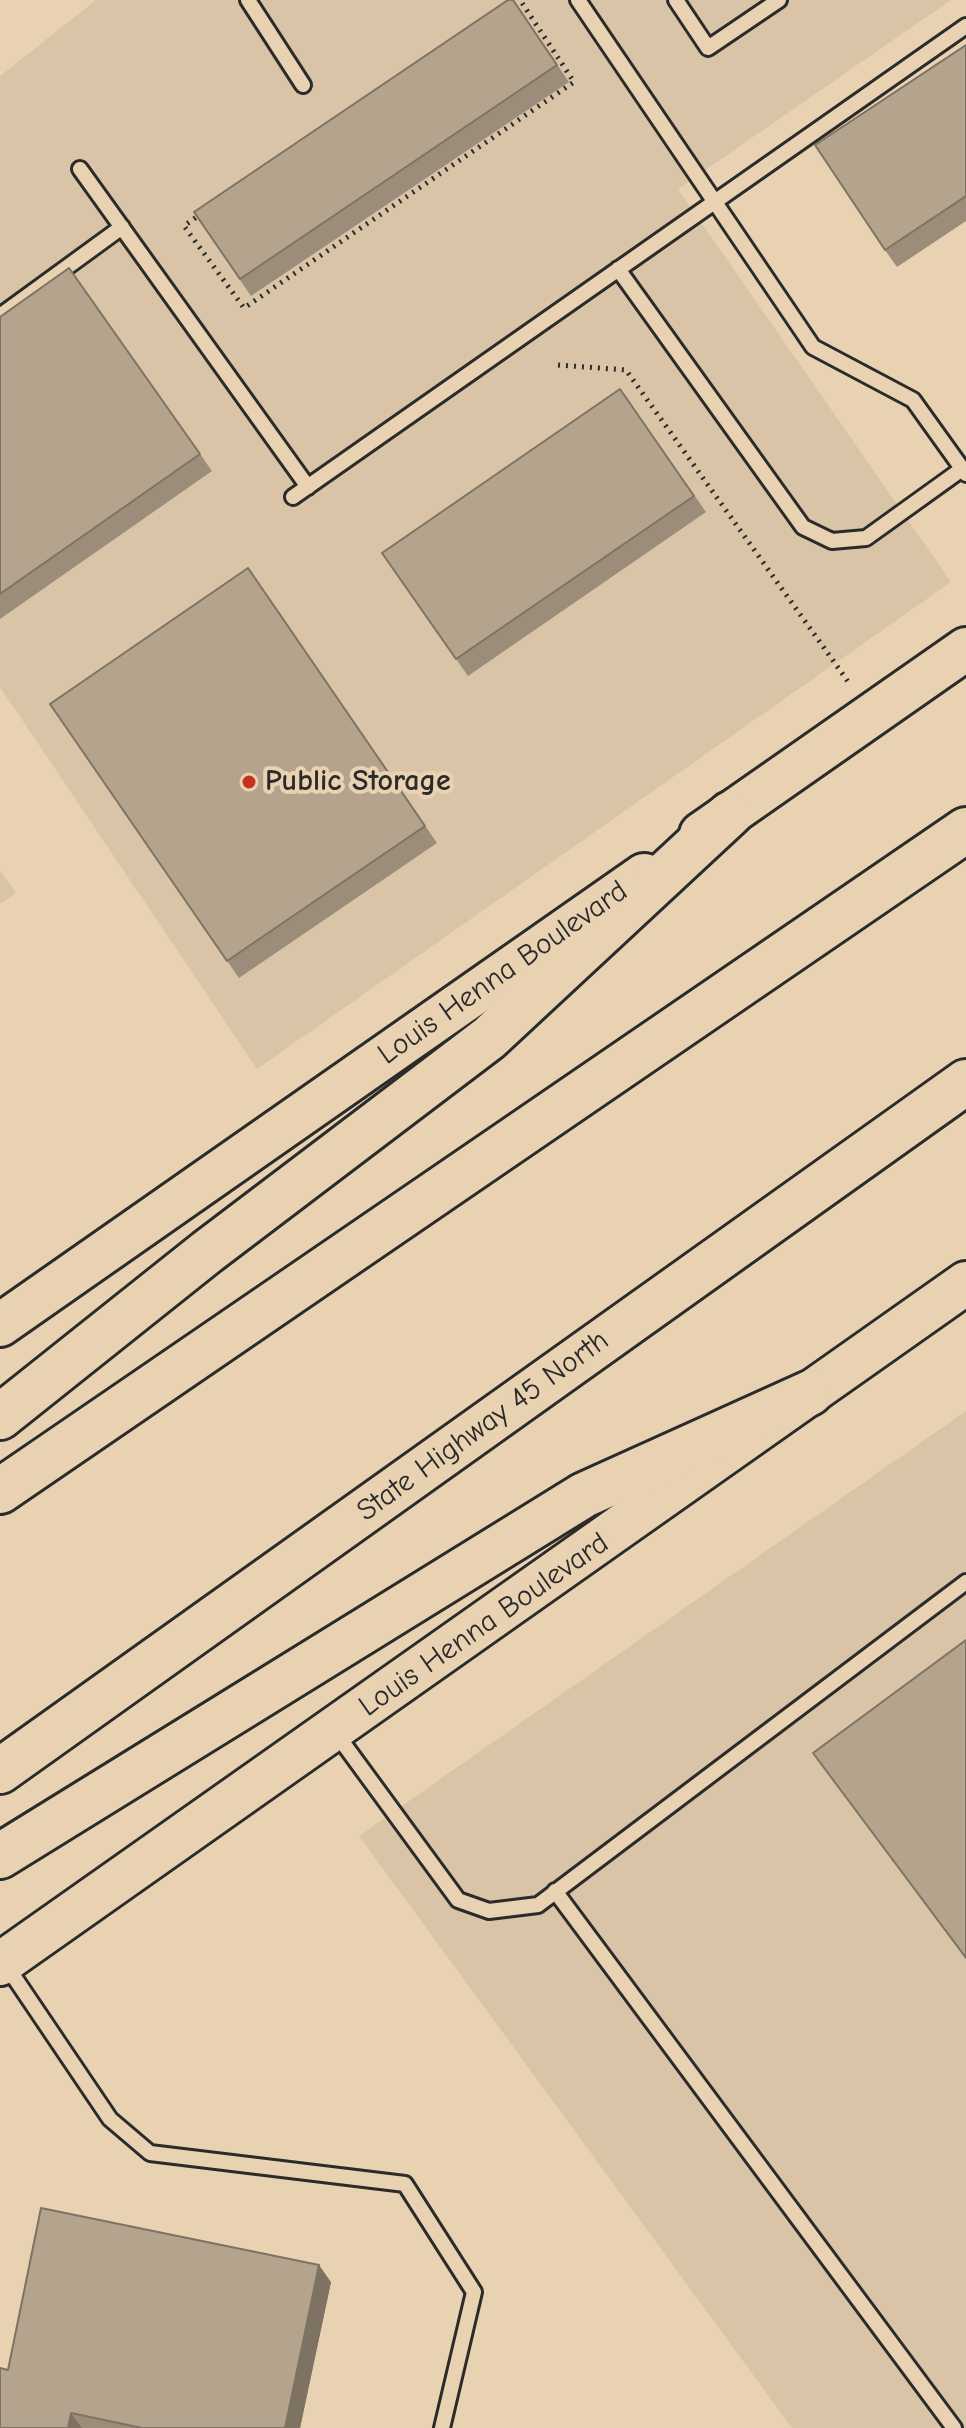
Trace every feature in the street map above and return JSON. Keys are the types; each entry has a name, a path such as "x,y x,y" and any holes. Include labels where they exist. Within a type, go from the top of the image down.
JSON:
{"highway":[{"path":"0,1417 207,1252 489,1038 730,814"},
{"path":"0,1491 966,830"},
{"name":"State Highway 45 North","path":"0,1771 966,1082"},
{"path":"0,1856 584,1495 810,1393"}],"main road":[{"name":"Louis Henna Boulevard","path":"0,1325 966,649"},
{"name":"Louis Henna Boulevard","path":"2,1963 966,1283"}],"lane":[{"path":"248,0 303,85"},
{"path":"578,0 813,347 913,400 964,472 866,538 832,541 803,527 618,269"},
{"path":"676,0 708,48 779,0"},
{"path":"293,497 966,26"},
{"path":"80,169 308,487"},
{"path":"0,316 122,227"},
{"path":"335,1731 458,1900 489,1911 538,1905 966,1582"},
{"path":"555,1891 954,2428"},
{"path":"2,1963 110,2119 150,2153 405,2184 474,2292 442,2428"}],"path":[{"path":"210,208 184,226 244,308 574,82 520,0"},
{"path":"558,365 626,370 849,683"}],"shaded area":[{"path":"96,0 951,0 678,189 951,582 257,1069 0,687 0,76"},
{"path":"0,870 16,893 0,904"},
{"path":"966,1411 966,2428 792,2428 359,1836"}],"building":[{"path":"508,0 513,0 557,65 240,279 194,212"},
{"path":"966,45 966,196 885,250 815,145"},
{"path":"69,268 200,454 0,594 0,317"},
{"path":"620,389 694,496 456,659 382,553"},
{"name":"Public Storage","path":"248,568 425,826 227,961 50,704"},
{"path":"966,1640 966,1958 813,1753"},
{"path":"41,2208 319,2265 285,2428 142,2428 71,2413 68,2428 0,2428 0,2368 8,2370"}],"place":[{"name":"Public Storage","path":"249,782"}]}
